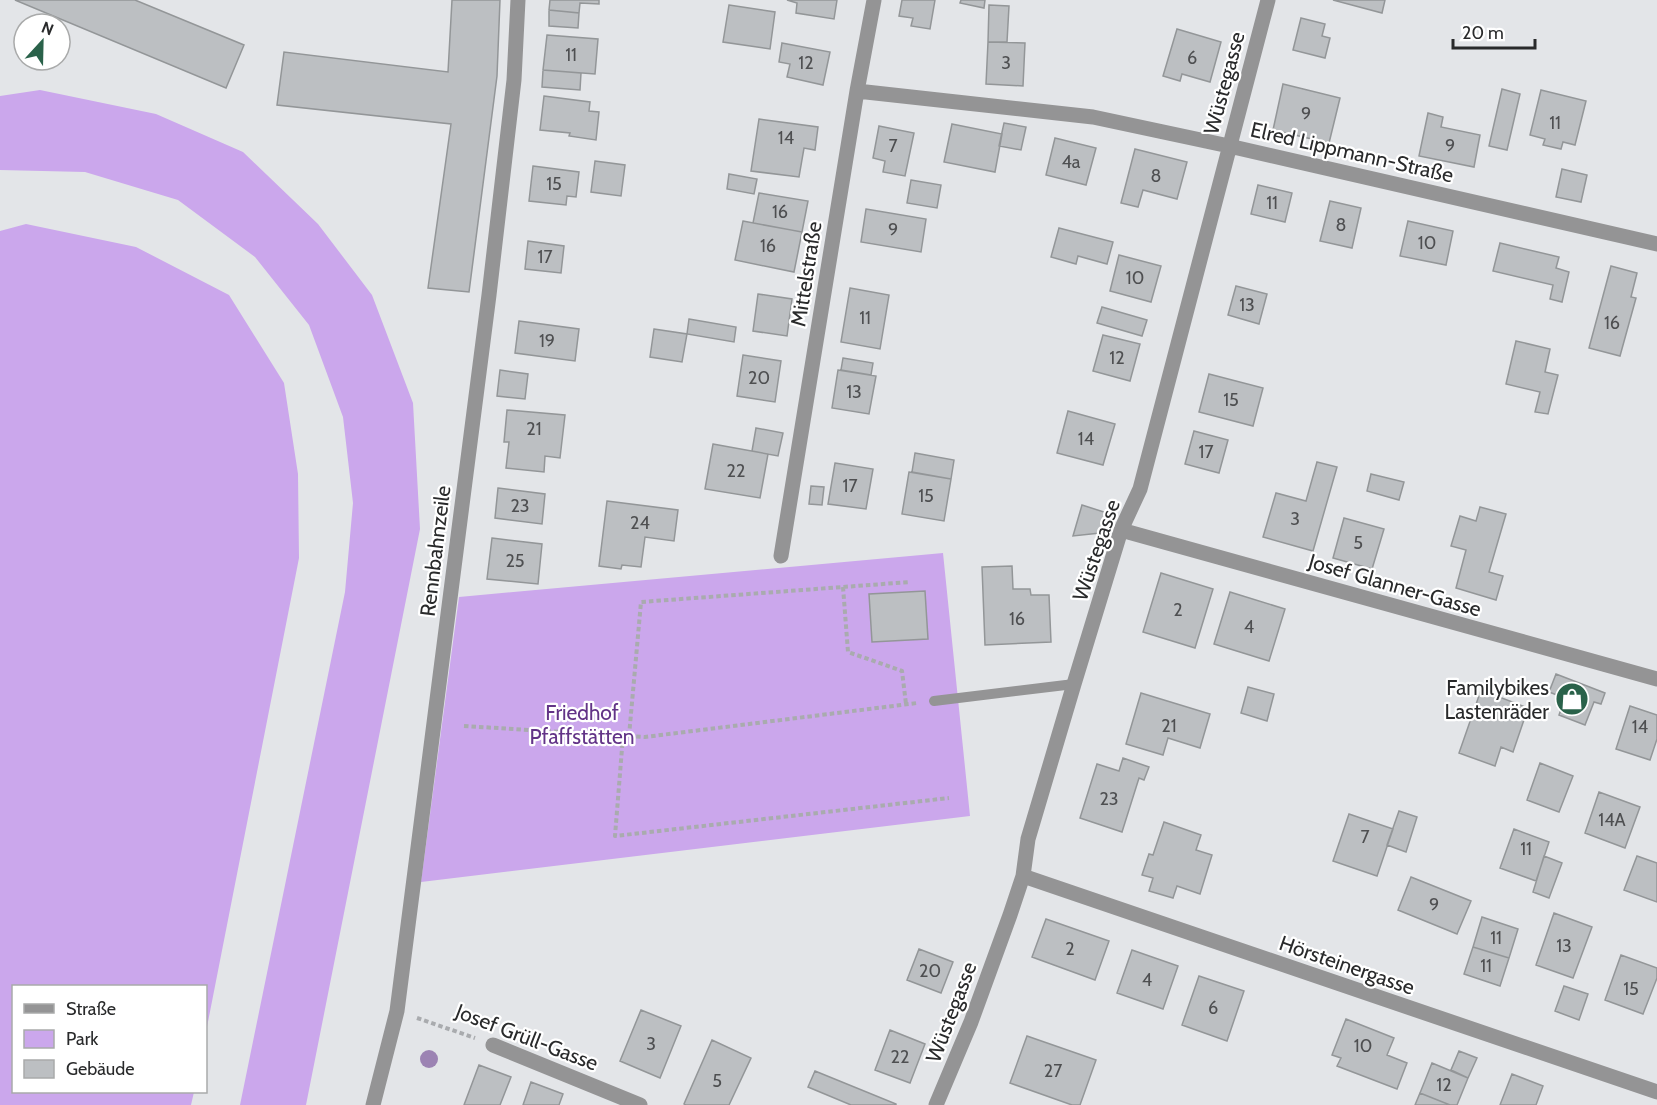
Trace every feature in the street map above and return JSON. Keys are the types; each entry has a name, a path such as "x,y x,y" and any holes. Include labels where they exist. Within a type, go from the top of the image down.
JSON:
{"street":[{"name":"Rennbahnzeile","path":"373,1105 397,1011 488,307 514,80 518,0"},
{"name":"Mittelstraße","path":"781,556 874,0"},
{"name":"Wüstegasse","path":"936,1105 971,1022 1023,876 1028,839 1074,684 1121,530 1140,489 1268,0"},
{"name":"Elred Lippmann-Straße","path":"857,91 1093,117 1657,243"},
{"name":"Josef Glanner-Gasse","path":"1121,530 1657,679"},
{"name":"Hörsteinergasse","path":"1023,876 1657,1092"},
{"name":"Josef Grüll-Gasse","path":"493,1044 640,1105"}],"lane":[{"path":"934,701 1074,684"}],"path":[{"path":"629,736 641,602 910,582"},
{"path":"843,587 848,652 902,671 906,704"},
{"path":"464,726 645,737 934,701"},
{"path":"623,736 615,837 949,798"},
{"name":"Josef Grüll-Gasse","path":"397,1011 493,1044"}],"green space":[{"path":"40,90 156,114 243,152 318,224 372,295 413,403 420,529 306,1105 240,1105 345,592 353,503 343,417 309,325 255,257 178,200 85,172 0,170 0,96"},
{"path":"26,224 136,247 229,295 284,383 298,474 299,558 207,1027 207,985 12,985 12,1093 194,1093 191,1105 0,1105 0,231"},
{"name":"Friedhof Pfaffstätten","path":"943,553 970,816 421,882 459,597"}],"building":[{"path":"15,0 135,0 244,45 226,88 72,24 72,12 44,12"},
{"path":"452,0 500,0 497,76 469,292 428,288 451,124 277,105 284,52 448,72"},
{"path":"550,0 599,0 599,4 580,3 579,13 549,10"},
{"path":"787,0 837,0 834,19 796,13 797,3"},
{"path":"902,0 935,0 930,29 911,26 913,18 899,16"},
{"path":"961,0 985,0 984,8 960,3"},
{"path":"1333,0 1385,0 1382,13"},
{"path":"729,5 775,12 770,49 723,42"},
{"path":"989,5 1009,6 1007,42 988,42"},
{"path":"549,10 579,13 578,28 549,26"},
{"path":"1301,18 1325,24 1322,36 1330,38 1325,58 1293,50"},
{"path":"1177,29 1221,42 1210,82 1182,74 1180,81 1163,76"},
{"path":"547,35 598,39 595,74 543,70"},
{"path":"988,42 1025,43 1023,86 986,84"},
{"path":"782,43 830,52 823,85 787,77 790,64 779,62"},
{"path":"543,70 581,73 580,90 542,87"},
{"path":"1283,84 1340,98 1329,143 1273,130"},
{"path":"1502,89 1520,94 1507,150 1489,146"},
{"path":"1541,90 1586,101 1575,145 1563,142 1561,149 1543,145 1545,139 1530,135"},
{"path":"544,96 590,102 589,111 599,112 596,140 569,136 570,133 540,130"},
{"path":"1428,113 1443,117 1441,127 1480,135 1474,167 1419,156"},
{"path":"759,119 818,127 815,150 804,148 799,177 751,171"},
{"path":"1004,123 1026,127 1021,150 999,146"},
{"path":"952,124 1002,134 995,172 944,162"},
{"path":"879,126 914,133 905,176 883,172 885,161 873,158"},
{"path":"1055,138 1096,148 1086,185 1046,175"},
{"path":"1135,149 1187,162 1177,199 1143,190 1138,207 1121,203"},
{"path":"595,161 625,165 621,196 591,192"},
{"path":"533,166 579,172 576,197 567,196 566,205 529,201"},
{"path":"1562,169 1587,175 1581,202 1556,197"},
{"path":"729,174 757,179 754,194 727,189"},
{"path":"911,180 941,185 937,208 907,203"},
{"path":"1258,185 1292,193 1285,222 1251,214"},
{"path":"759,193 808,201 802,232 753,223"},
{"path":"1330,201 1361,208 1352,248 1320,241"},
{"path":"866,209 926,219 921,252 861,242"},
{"path":"743,221 802,232 794,272 735,260"},
{"path":"1408,221 1453,231 1446,265 1400,256"},
{"path":"1059,228 1113,242 1107,264 1078,256 1076,264 1051,257"},
{"path":"528,241 564,246 561,273 525,269"},
{"path":"1500,243 1559,257 1556,268 1569,272 1562,302 1550,299 1553,285 1493,271"},
{"path":"1119,255 1161,266 1151,302 1110,291"},
{"path":"1611,266 1637,273 1631,297 1636,298 1620,356 1589,348"},
{"path":"1236,286 1267,294 1259,324 1228,315"},
{"path":"850,288 889,295 880,349 841,342"},
{"path":"758,294 792,299 787,336 753,331"},
{"path":"1102,307 1147,320 1142,336 1097,323"},
{"path":"689,319 736,327 734,342 687,334"},
{"path":"519,321 579,329 575,361 515,353"},
{"path":"654,329 687,334 682,362 650,357"},
{"path":"1103,335 1140,344 1130,381 1093,371"},
{"path":"1516,341 1550,349 1545,372 1558,375 1548,414 1535,412 1540,392 1506,384"},
{"path":"743,355 781,361 775,402 737,396"},
{"path":"843,358 873,363 871,375 841,370"},
{"path":"500,370 528,374 525,399 497,396"},
{"path":"838,370 876,376 869,414 832,408"},
{"path":"1209,374 1263,388 1253,426 1199,412"},
{"path":"507,410 565,415 560,458 545,456 544,472 506,468 509,442 504,442"},
{"path":"1068,411 1115,424 1103,465 1057,453"},
{"path":"756,428 783,433 778,456 752,451"},
{"path":"1194,431 1228,440 1219,473 1185,464"},
{"path":"713,444 768,454 760,498 705,489"},
{"path":"915,453 954,460 951,479 912,472"},
{"path":"1317,462 1337,467 1313,551 1263,537 1276,493 1306,501"},
{"path":"835,463 873,469 866,509 828,504"},
{"path":"909,472 951,479 944,521 902,514"},
{"path":"1371,474 1404,482 1399,500 1367,491"},
{"path":"811,486 824,487 822,505 809,504"},
{"path":"498,488 545,494 542,524 495,518"},
{"path":"607,501 678,510 674,541 645,537 641,567 622,565 621,569 599,566"},
{"path":"1082,505 1107,513 1100,533 1073,536"},
{"path":"1480,507 1506,514 1489,572 1503,576 1496,600 1456,588 1466,550 1451,546 1460,516 1476,521"},
{"path":"1344,518 1384,529 1372,569 1333,558"},
{"path":"492,538 542,544 538,584 487,579"},
{"path":"1012,566 1013,589 1030,589 1031,595 1049,595 1051,642 985,645 982,567"},
{"path":"1161,573 1213,589 1195,648 1143,632"},
{"path":"925,591 928,639 872,642 869,594"},
{"path":"1230,592 1285,609 1269,661 1214,644"},
{"path":"1556,674 1605,693 1601,704 1594,702 1585,725 1559,715 1565,698 1549,692"},
{"path":"1248,687 1274,694 1267,721 1241,713"},
{"path":"1481,690 1528,708 1513,752 1501,747 1495,766 1459,753"},
{"path":"1141,693 1210,714 1200,748 1168,738 1163,755 1126,744"},
{"path":"1630,706 1657,715 1657,739 1650,760 1616,749"},
{"path":"1123,758 1149,767 1144,780 1139,778 1122,832 1080,818 1097,764 1119,771"},
{"path":"1540,763 1573,776 1559,812 1527,800"},
{"path":"1599,792 1640,807 1625,848 1585,833"},
{"path":"1399,811 1417,817 1406,852 1387,845"},
{"path":"1349,814 1393,829 1377,876 1333,861"},
{"path":"1164,822 1201,835 1196,850 1212,855 1200,894 1177,886 1173,898 1149,891 1153,878 1142,875 1149,854 1153,855"},
{"path":"1514,829 1549,842 1536,881 1500,868"},
{"path":"1544,856 1562,863 1549,898 1533,892"},
{"path":"1637,856 1657,863 1657,902 1624,890"},
{"path":"1411,877 1471,901 1457,934 1398,910"},
{"path":"1554,913 1592,927 1573,978 1536,965"},
{"path":"1482,917 1518,929 1509,958 1473,947"},
{"path":"1046,919 1109,941 1095,980 1032,957"},
{"path":"1473,947 1509,958 1500,986 1464,974"},
{"path":"919,949 953,962 941,993 907,980"},
{"path":"1132,950 1178,966 1163,1009 1117,993"},
{"path":"1621,955 1657,968 1657,978 1643,1014 1605,1000"},
{"path":"1199,976 1244,991 1227,1041 1182,1025"},
{"path":"1564,986 1588,994 1579,1020 1555,1011"},
{"path":"641,1010 681,1026 660,1078 620,1061"},
{"path":"1346,1019 1394,1038 1387,1055 1407,1063 1397,1089 1337,1066 1341,1058 1332,1055"},
{"path":"890,1030 925,1044 910,1083 875,1070"},
{"path":"1027,1036 1096,1060 1080,1105 1072,1105 1010,1083"},
{"path":"712,1040 751,1058 729,1105 686,1105 684,1104"},
{"path":"1459,1051 1477,1058 1468,1078 1451,1070"},
{"path":"1432,1063 1468,1078 1457,1105 1450,1105 1420,1093"},
{"path":"479,1065 511,1077 500,1105 464,1105"},
{"path":"815,1071 896,1105 851,1105 808,1087"},
{"path":"1512,1074 1543,1086 1536,1105 1500,1105"},
{"path":"531,1082 563,1094 559,1105 523,1105"},
{"path":"1420,1093 1450,1105 1415,1105"}],"place":[{"name":"Familybikes Lastenräder","path":"1572,699"}]}
